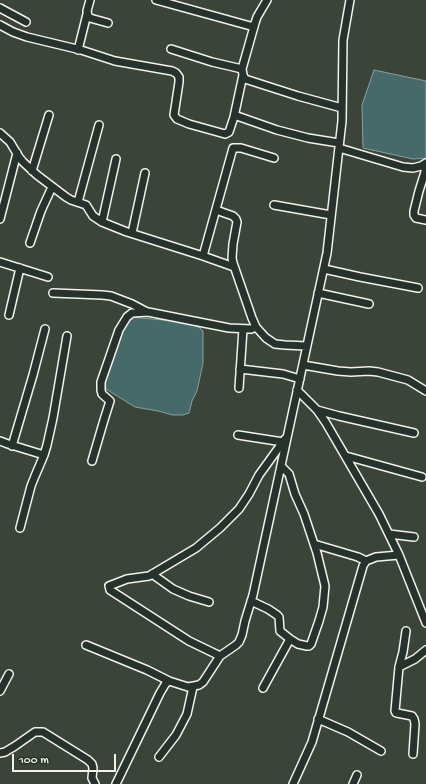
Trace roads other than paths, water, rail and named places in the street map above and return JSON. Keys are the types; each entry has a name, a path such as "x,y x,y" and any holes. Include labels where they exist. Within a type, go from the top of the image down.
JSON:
{"street":[{"path":"78,50 90,0"},
{"path":"156,0 254,27"},
{"path":"0,25 27,37 122,62 176,73 179,77 179,82 174,113 175,117 195,126 225,134 229,132 234,118 243,72 257,17 267,0"},
{"path":"86,645 147,670 169,681 188,687 193,687 203,682 220,656 239,642 242,635 281,466 285,439 300,379 327,252 342,121 343,40 350,0"},
{"path":"0,8 26,22"},
{"path":"87,14 90,18 108,23"},
{"path":"171,49 243,72"},
{"path":"243,72 245,79 249,81 342,108"},
{"path":"32,171 48,115"},
{"path":"234,118 237,116 278,130 339,146 403,167 413,168 426,164 414,212 416,218 426,220"},
{"path":"78,202 99,125"},
{"path":"0,133 10,142 16,153 32,171 66,197 86,205 93,216 102,222 234,267"},
{"path":"203,256 233,148 241,148 274,158"},
{"path":"0,219 16,153"},
{"path":"102,222 116,159"},
{"path":"132,233 145,173"},
{"path":"30,243 52,187"},
{"path":"274,205 331,215"},
{"path":"216,210 233,216 238,222 234,237 232,258 256,327 266,338 275,344 285,346 307,346"},
{"path":"0,262 48,277"},
{"path":"9,315 20,268"},
{"path":"324,269 418,288"},
{"path":"53,293 111,296 148,312"},
{"path":"318,293 369,304"},
{"path":"92,461 110,405 110,401 102,394 101,382 119,330 127,317 132,313 148,312 213,325 243,329 251,329 256,327"},
{"path":"12,446 45,328"},
{"path":"239,388 243,329"},
{"path":"20,528 31,486 44,455 53,418 67,336"},
{"path":"303,365 338,371 378,372 408,380 426,390"},
{"path":"240,369 283,374 300,379"},
{"path":"297,390 317,410 326,423 379,514 399,555 426,623"},
{"path":"317,410 414,432"},
{"path":"238,435 285,439"},
{"path":"220,656 189,641 110,590 109,586 127,579 144,577 152,574 196,548 220,528 239,509 259,475 285,439"},
{"path":"0,441 44,455"},
{"path":"346,456 422,477"},
{"path":"251,601 277,615 279,617 280,631 290,639 298,644 309,646 320,621 323,607 324,586 317,553 289,474 281,466"},
{"path":"389,534 414,537"},
{"path":"314,544 358,557 366,561"},
{"path":"294,784 312,742 363,566 366,561 376,557 399,555"},
{"path":"152,574 173,589 189,596 210,602"},
{"path":"406,631 399,667 395,711 396,713 412,716 414,719 413,754"},
{"path":"263,688 290,639"},
{"path":"399,667 415,659 426,650"},
{"path":"0,691 9,674"},
{"path":"116,784 160,693 169,681"},
{"path":"159,757 176,735 187,714 193,687"},
{"path":"318,719 348,732 381,751"},
{"path":"0,753 15,746 35,732 43,732 88,760 92,764 92,778 95,784"},
{"path":"353,784 357,775"}],"water":[{"path":"374,70 426,81 426,158 413,159 363,148 362,105"},
{"path":"130,317 174,321 196,326 203,331 203,363 197,391 192,401 189,413 183,415 173,415 135,407 106,389 105,379 108,370 120,336"}]}
